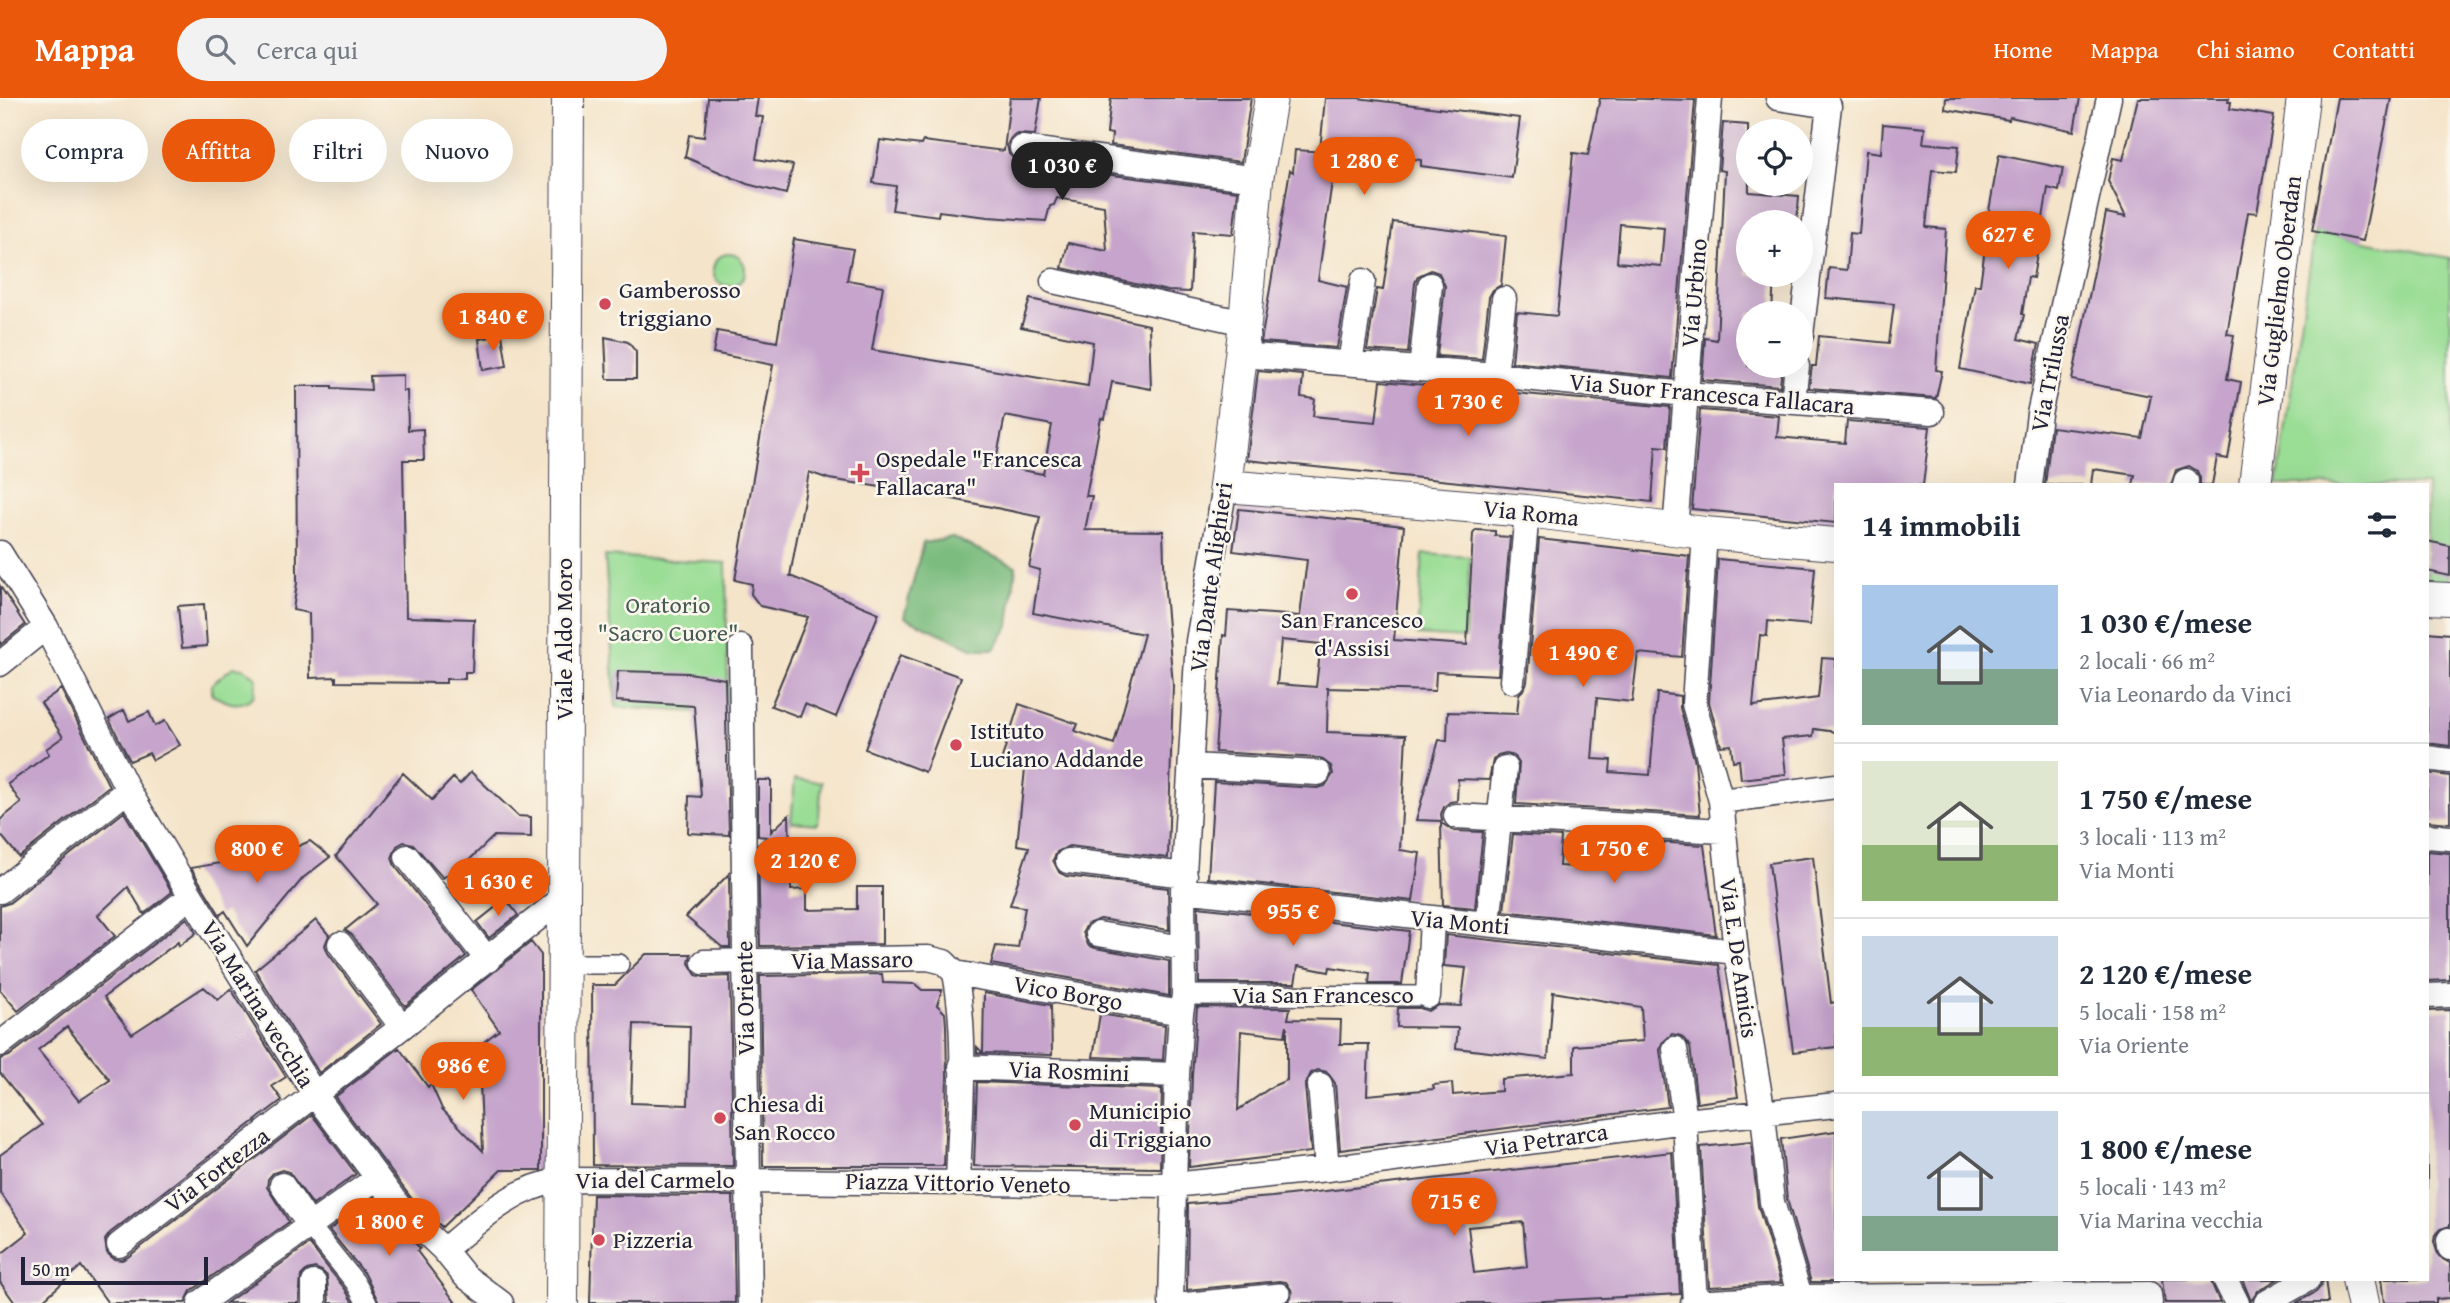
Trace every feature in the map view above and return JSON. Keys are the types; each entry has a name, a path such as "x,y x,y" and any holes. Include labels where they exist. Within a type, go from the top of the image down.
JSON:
{"street":[{"name":"Viale Aldo Moro","path":"562,1303 568,98"},
{"name":"Via Dante Alighieri","path":"1172,1185 1182,1004 1184,882 1198,641 1225,486 1245,323 1257,179 1271,98"},
{"name":"Via Urbino","path":"1690,531 1686,394 1710,98"},
{"path":"1778,98 1829,106 1805,301"},
{"name":"Via Trilussa","path":"2031,483 2039,414 2109,98"},
{"name":"Via Guglielmo Oberdan","path":"2255,483 2303,98"},
{"path":"1022,148 1257,179"},
{"path":"1053,281 1245,323"},
{"path":"1350,363 1363,281"},
{"path":"1421,369 1430,285"},
{"path":"1496,375 1504,299"},
{"name":"Via Suor Francesca Fallacara","path":"1241,355 1496,375 1686,394 1932,412"},
{"path":"1793,400 1796,378"},
{"name":"Via Roma","path":"1225,486 1527,511 1690,531 1834,544"},
{"path":"1513,681 1527,511"},
{"name":"Via E. De Amicis","path":"1690,531 1694,704 1721,800 1736,952 1763,1114 1772,1202 1801,1300"},
{"name":"Via Marina vecchia","path":"0,553 46,627 128,790 315,1095 401,1209 444,1250 465,1276 501,1303"},
{"path":"2429,598 2450,599"},
{"path":"0,664 46,627"},
{"name":"Via Oriente","path":"741,647 748,1181"},
{"path":"2429,758 2450,761"},
{"path":"1192,766 1318,773"},
{"path":"1488,923 1505,768"},
{"path":"1721,800 1834,786"},
{"path":"0,891 128,790"},
{"path":"1456,816 1723,831"},
{"path":"2429,836 2450,838"},
{"path":"407,857 488,960"},
{"name":"Via Monti","path":"1068,861 1184,882 1432,920 1488,923 1736,952"},
{"path":"0,1044 191,895"},
{"name":"Via Fortezza","path":"119,1245 488,960 564,897"},
{"name":"Via San Francesco","path":"1182,1004 1428,996 1432,920"},
{"path":"1098,933 1184,948"},
{"path":"340,944 402,1027"},
{"name":"Via Massaro","path":"704,962 928,958 944,962 955,973"},
{"path":"564,964 619,964"},
{"path":"955,973 959,995 961,1067 958,1183"},
{"name":"Vico Borgo","path":"955,973 1182,1004"},
{"path":"2429,996 2450,995"},
{"path":"1675,1049 1685,1121 1694,1303 2056,1293 2149,1299"},
{"name":"Via Rosmini","path":"961,1067 1177,1075"},
{"path":"1320,1085 1327,1169"},
{"name":"Via Petrarca","path":"1172,1185 1327,1169 1685,1121 1834,1105"},
{"path":"200,1303 377,1178"},
{"path":"748,1181 750,1303"},
{"name":"Via del Carmelo","path":"444,1250 509,1198 548,1182 748,1181"},
{"name":"Piazza Vittorio Veneto","path":"748,1181 1172,1185"},
{"path":"282,1185 310,1226 355,1282 367,1303"},
{"path":"1171,1303 1172,1185"},
{"path":"2449,1240 2450,1248"},
{"path":"314,1293 340,1262"},
{"path":"2226,1281 2237,1303"},
{"path":"2266,1303 2304,1281"},
{"path":"2358,1281 2362,1303"},
{"path":"1180,1303 1280,1293"}],"green space":[{"path":"2315,231 2450,258 2450,585 2429,582 2429,483 2277,483"},
{"path":"729,254 741,258 745,270 741,282 729,286 717,282 713,270 717,258"},
{"path":"952,538 1016,566 1009,626 994,649 974,649 904,617 923,543"},
{"path":"1423,554 1470,557 1465,638 1417,635"},
{"name":"Oratorio \"Sacro Cuore\"","path":"605,556 726,563 728,714 616,707"},
{"path":"233,667 243,668 257,678 254,696 238,704 212,695 212,684"},
{"path":"795,779 822,782 818,824 791,822"}],"building":[{"path":"708,98 758,98 755,116 763,117 756,159 793,165 786,194 747,184 685,157 689,135 704,137"},
{"path":"1010,98 1041,98 1035,135 1017,134 1007,145 1009,154 1019,163 1238,191 1233,234 1193,231 1190,292 1168,291 1062,268 1068,243 1107,251 1104,206 1057,198 1054,205 1050,206 1046,221 939,211 938,216 892,210 896,186 873,183 880,140 921,145 923,141 1004,151"},
{"path":"1111,98 1251,98 1241,162 1111,145 1112,134 1107,133"},
{"path":"1325,98 1357,98 1520,118 1512,178 1421,166 1421,160 1371,153 1370,158 1336,153 1318,280 1347,287 1337,348 1261,342 1295,150 1326,152 1320,151"},
{"path":"1600,98 1695,100 1672,378 1512,362 1517,312 1557,316 1573,153 1588,155","holes":["1620,224 1664,228 1661,266 1617,262"]},
{"path":"1946,98 2080,98 2074,131 2010,117 2009,120 1945,109"},
{"path":"2138,98 2229,98 2230,109 2274,116 2257,213 2248,212 2227,334 2234,335 2227,379 2241,382 2228,459 2217,457 2212,483 2200,483 2197,471 2189,466 2176,470 2172,483 2133,483 2135,475 2093,469 2091,483 2045,483 2052,427 2142,438 2151,396 2072,380 2106,213 2126,217 2108,181 2113,158 2123,160"},
{"path":"2337,98 2391,98 2363,241 2312,231"},
{"path":"1723,123 1736,124 1736,196 1799,196 1798,210 1736,210 1736,287 1773,287 1773,301 1736,301 1736,378 1781,378 1780,386 1702,380 1705,338 1717,340 1725,171 1719,170"},
{"path":"1883,124 1925,128 1923,143 1959,146 1956,172 1932,170 1926,227 1946,229 1936,370 1942,371 1936,398 1809,388 1810,378 1813,378 1813,366 1816,366 1819,336 1889,343 1894,304 1826,298 1829,268 1847,270 1850,233 1859,234 1866,151 1881,153"},
{"path":"1999,155 2063,168 2059,191 2048,188 2033,278 2028,277 2024,315 2018,339 2039,344 2030,384 1960,369 1975,285 1980,285 1985,233"},
{"path":"1393,222 1506,236 1501,285 1493,290 1489,297 1482,359 1437,356 1445,286 1439,273 1431,270 1418,276 1415,283 1408,353 1367,350 1377,289 1383,290"},
{"path":"794,239 853,249 847,280 883,286 872,350 1088,386 1093,342 1021,327 1030,299 1149,325 1151,389 1112,382 1105,419 1101,418 1086,496 1092,496 1085,530 1163,531 1173,685 1168,858 1069,846 1057,852 1053,860 1059,872 1066,876 1168,888 1169,930 1100,919 1087,924 1083,932 1088,945 1095,948 1169,961 1169,996 991,964 996,946 1018,948 1025,907 1010,905 1029,847 1017,845 1025,769 1001,761 1019,704 1078,724 1075,731 1114,744 1144,634 1033,613 1040,570 1029,567 1040,517 938,496 829,479 809,472 790,576 879,613 836,717 805,704 800,717 771,706 808,617 760,606 751,594 752,584 735,580 773,365 713,353 717,331 777,342","holes":["1005,416 1052,425 1043,474 995,465"]},
{"path":"502,335 507,366 483,370 479,339"},
{"path":"605,337 628,342 636,352 636,379 607,379"},
{"path":"1258,371 1303,375 1301,397 1315,399 1313,416 1353,420 1376,422 1381,381 1670,407 1667,447 1656,446 1652,502 1247,460"},
{"path":"403,375 403,391 407,391 408,430 423,429 424,460 403,460 406,617 474,619 472,672 465,672 465,679 446,679 446,683 336,682 336,677 310,678 309,613 293,610 297,583 296,386 371,390 370,376"},
{"path":"1700,410 1779,416 1777,437 1845,443 1847,421 1930,427 1923,483 1834,483 1834,523 1692,509"},
{"path":"1239,509 1404,526 1394,640 1467,645 1473,534 1476,530 1495,531 1495,536 1510,537 1498,675 1436,672 1435,691 1328,688 1327,732 1406,735 1400,850 1420,853 1413,901 1208,878 1214,782 1317,788 1325,786 1333,774 1331,766 1320,758 1215,752 1223,635 1226,636 1228,611 1300,616 1307,560 1233,551","holes":["1281,640 1321,644 1316,687 1277,684"]},
{"path":"1539,539 1689,556 1682,657 1638,653 1632,702 1597,698 1592,759 1611,760 1610,772 1650,775 1657,693 1680,696 1680,708 1695,762 1700,815 1516,804 1519,763 1514,756 1506,753 1493,760 1489,780 1458,779 1457,801 1444,807 1442,821 1416,820 1439,740 1447,741 1448,712 1517,714 1519,694 1527,682"},
{"path":"2429,541 2450,546 2450,576 2429,571"},
{"path":"1718,559 1815,568 1810,625 1768,621 1767,636 1760,635 1753,706 1818,698 1822,658 1834,659 1834,732 1814,729 1813,736 1782,739 1786,774 1741,779 1739,760 1733,761 1731,745 1721,746 1709,702"},
{"path":"0,586 25,625 0,645"},
{"path":"204,604 207,646 182,648 178,606"},
{"path":"2429,632 2450,634 2450,746 2429,743"},
{"path":"900,655 961,677 925,772 865,749"},
{"path":"618,671 689,673 725,679 729,835 688,833 689,796 701,797 694,706 616,701"},
{"path":"61,689 109,786 19,857 0,834 0,820 21,803 8,784 49,754 46,749 63,737 41,703"},
{"path":"124,710 129,721 149,712 155,726 165,721 180,745 153,760 149,753 130,761 109,719"},
{"path":"471,772 518,816 531,817 531,837 494,836 462,867 460,865 443,878 413,844 404,842 397,846 392,858 395,866 466,956 405,1006 352,935 345,930 377,904 336,856 403,773 432,800 453,778 460,784"},
{"path":"2429,773 2450,776 2450,823 2429,821"},
{"path":"758,780 771,780 771,832 789,815 791,890 807,889 807,910 857,909 857,887 882,887 882,944 760,946 758,845 767,837 758,836"},
{"path":"124,812 172,892 144,914 128,887 98,915 115,936 18,1011 0,990 0,906 9,903"},
{"path":"1441,823 1454,831 1483,832 1475,908 1443,905"},
{"path":"1513,834 1561,837 1559,866 1616,869 1619,840 1704,845 1716,935 1504,911"},
{"path":"310,841 330,857 303,878 247,946 225,911 220,915 191,868 285,852"},
{"path":"2429,851 2450,853 2450,980 2429,981"},
{"path":"1813,857 1831,1003 1834,1002 1834,1047 1793,1052 1769,863"},
{"path":"729,874 730,947 722,947 686,917"},
{"path":"506,899 518,915 489,938 477,922"},
{"path":"1198,907 1409,931 1402,984 1369,984 1370,973 1330,967 1329,972 1298,966 1295,983 1199,983"},
{"path":"187,918 196,933 179,946 178,942 104,997 132,1034 204,987 218,1000 231,989 286,1077 272,1086 282,1100 110,1233 105,1240 107,1253 114,1259 122,1260 128,1257 312,1115 356,1174 313,1205 289,1172 282,1170 273,1173 268,1179 267,1187 289,1222 191,1291 185,1303 108,1303 81,1266 40,1303 15,1303 0,1282 0,1255 28,1233 0,1192 0,1155 42,1125 0,1073 0,1059 9,1056","holes":["67,1027 110,1080 79,1101 38,1050"]},
{"path":"316,920 329,935 325,945 328,953 381,1024 319,1073 255,970"},
{"path":"1446,935 1719,965 1738,1097 1697,1103 1690,1046 1681,1036 1672,1034 1662,1043 1660,1050 1668,1107 1340,1150 1335,1083 1327,1072 1318,1070 1311,1073 1305,1086 1311,1152 1189,1167 1197,1007 1290,1008 1288,1019 1341,1020 1340,1044 1369,1044 1367,1095 1434,1089 1433,1085 1452,1083 1453,1095 1501,1091 1501,1079 1574,1073 1574,1046 1643,1041 1641,1007 1553,992 1548,1059 1456,1048 1458,1028 1397,1027 1398,1008 1420,1008 1428,1011 1439,1005 1461,1006 1466,968 1444,966","holes":["1287,1025 1287,1080 1273,1086 1238,1110 1241,1031 1285,1036"]},
{"path":"531,942 541,955 541,1170 501,1170 442,1227 412,1199 335,1097 399,1048 428,1087 431,1084 442,1109 483,1151 479,1060 471,1052 499,1030 471,990"},
{"path":"646,954 691,954 689,963 696,975 730,976 733,1166 593,1165 592,985 615,985","holes":["634,1024 690,1026 688,1105 631,1103"]},
{"path":"882,974 883,983 915,984 922,990 942,990 937,1005 945,1013 946,1026 944,1166 763,1166 760,976"},
{"path":"984,993 1051,1005 1052,1055 977,1053 977,1047 983,1053"},
{"path":"2450,1010 2450,1226 2440,1229 2434,1242 2439,1257 2450,1263 2450,1298 2436,1299 2436,1303 2384,1303 2381,1281 2429,1281 2429,1011"},
{"path":"1100,1014 1165,1025 1163,1060 1093,1057"},
{"name":"Municipio di Triggiano","path":"977,1082 1162,1089 1160,1168 974,1166"},
{"path":"1834,1131 1836,1282 1811,1282 1787,1199 1781,1139"},
{"path":"1751,1142 1758,1206 1781,1283 1709,1287 1701,1147"},
{"path":"1672,1152 1680,1294 1508,1303 1287,1303 1292,1291 1286,1282 1279,1281 1187,1290 1188,1204","holes":["1523,1222 1527,1267 1474,1273 1468,1227"]},
{"path":"593,1195 733,1196 735,1303 590,1303"},
{"path":"374,1198 391,1220 420,1248 417,1251 456,1303 379,1303 365,1274 329,1230"},
{"path":"309,1244 353,1303 329,1303 327,1276 315,1268 307,1270 301,1276 299,1303 226,1303"},
{"path":"2162,1281 2211,1281 2220,1303 2165,1303"},
{"path":"2243,1281 2275,1281 2258,1291 2251,1301"},
{"path":"2322,1281 2325,1281 2328,1303 2296,1303 2316,1292"}],"place":[{"name":"Gamberosso triggiano","path":"605,304"},
{"name":"Ospedale \"Francesca Fallacara\"","path":"860,473"},
{"name":"San Francesco d'Assisi","path":"1352,594"},
{"name":"Istituto Luciano Addande","path":"956,745"},
{"name":"Chiesa di San Rocco","path":"720,1118"},
{"name":"Municipio di Triggiano","path":"1075,1125"},
{"name":"Pizzeria","path":"599,1240"}]}
